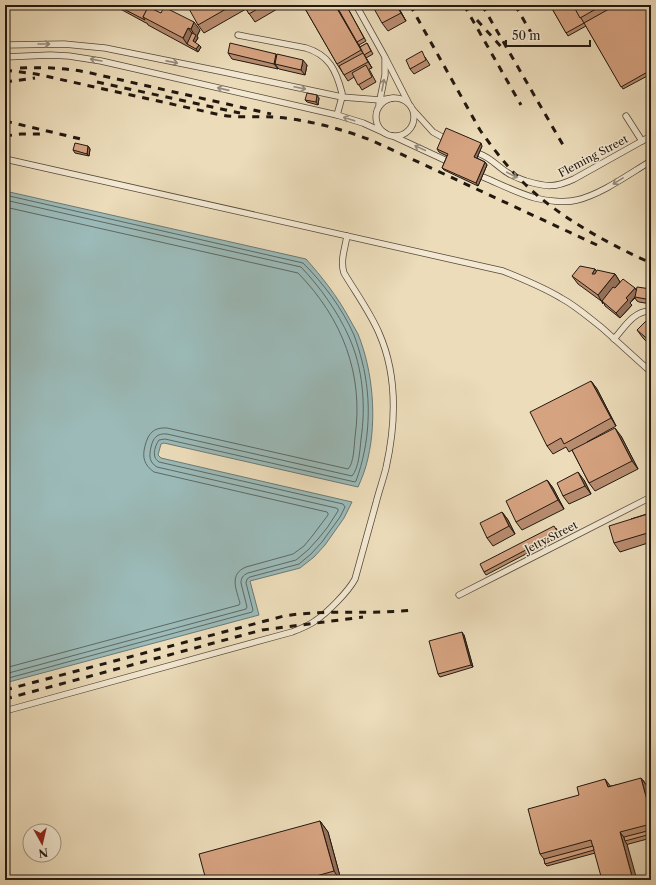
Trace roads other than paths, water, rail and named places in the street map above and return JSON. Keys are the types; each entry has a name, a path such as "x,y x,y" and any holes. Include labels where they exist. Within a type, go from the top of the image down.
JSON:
{"lane":[{"path":"356,5 385,57 414,116 413,122 406,132 400,135 392,135"},
{"path":"238,36 306,48 320,54 332,66 341,88 342,97 337,115"},
{"path":"5,45 64,44 105,48 342,97 380,100 393,98 399,99 404,101 433,132 444,138"},
{"path":"5,57 44,55 101,61 337,115 392,135 448,161"},
{"path":"385,57 385,75 376,113 376,119 378,125 386,133"},
{"path":"376,113 382,103 393,98"},
{"path":"626,116 642,142"},
{"name":"Fleming Street","path":"480,154 492,160 514,176 540,185 553,186 563,184 574,179 651,136"},
{"path":"5,159 503,272 522,279 562,298 578,309 651,372"},
{"path":"483,177 534,198 543,200 568,201 577,200 598,192 651,161"},
{"path":"5,711 304,628 323,615 352,585 355,579 386,468 392,434 394,409 392,380 387,356 379,334 342,268 348,236"},
{"path":"614,339 635,316 644,311 651,311"},
{"name":"Jetty Street","path":"459,595 651,497"}],"water":[{"path":"5,191 306,259 329,287 344,310 358,334 363,348 372,395 373,411 371,443 366,465 358,487 164,443 161,444 158,455 161,458 352,502 344,518 325,545 314,557 300,568 250,581 259,615 5,683"}],"railway":[{"path":"410,5 480,130 517,176 534,193 568,218 623,250 651,263"},
{"path":"464,5 521,105"},
{"path":"482,5 563,145"},
{"path":"515,5 533,36"},
{"path":"477,20 504,50"},
{"path":"20,68 53,68 86,72 271,114"},
{"path":"5,70 36,74 221,115 285,118 311,122 349,132 373,141 597,245"},
{"path":"5,82 35,78"},
{"path":"97,82 240,113"},
{"path":"5,121 85,140"},
{"path":"5,136 41,134"},
{"path":"5,690 284,616 316,613 413,610"},
{"path":"5,699 262,630 363,617"}]}
